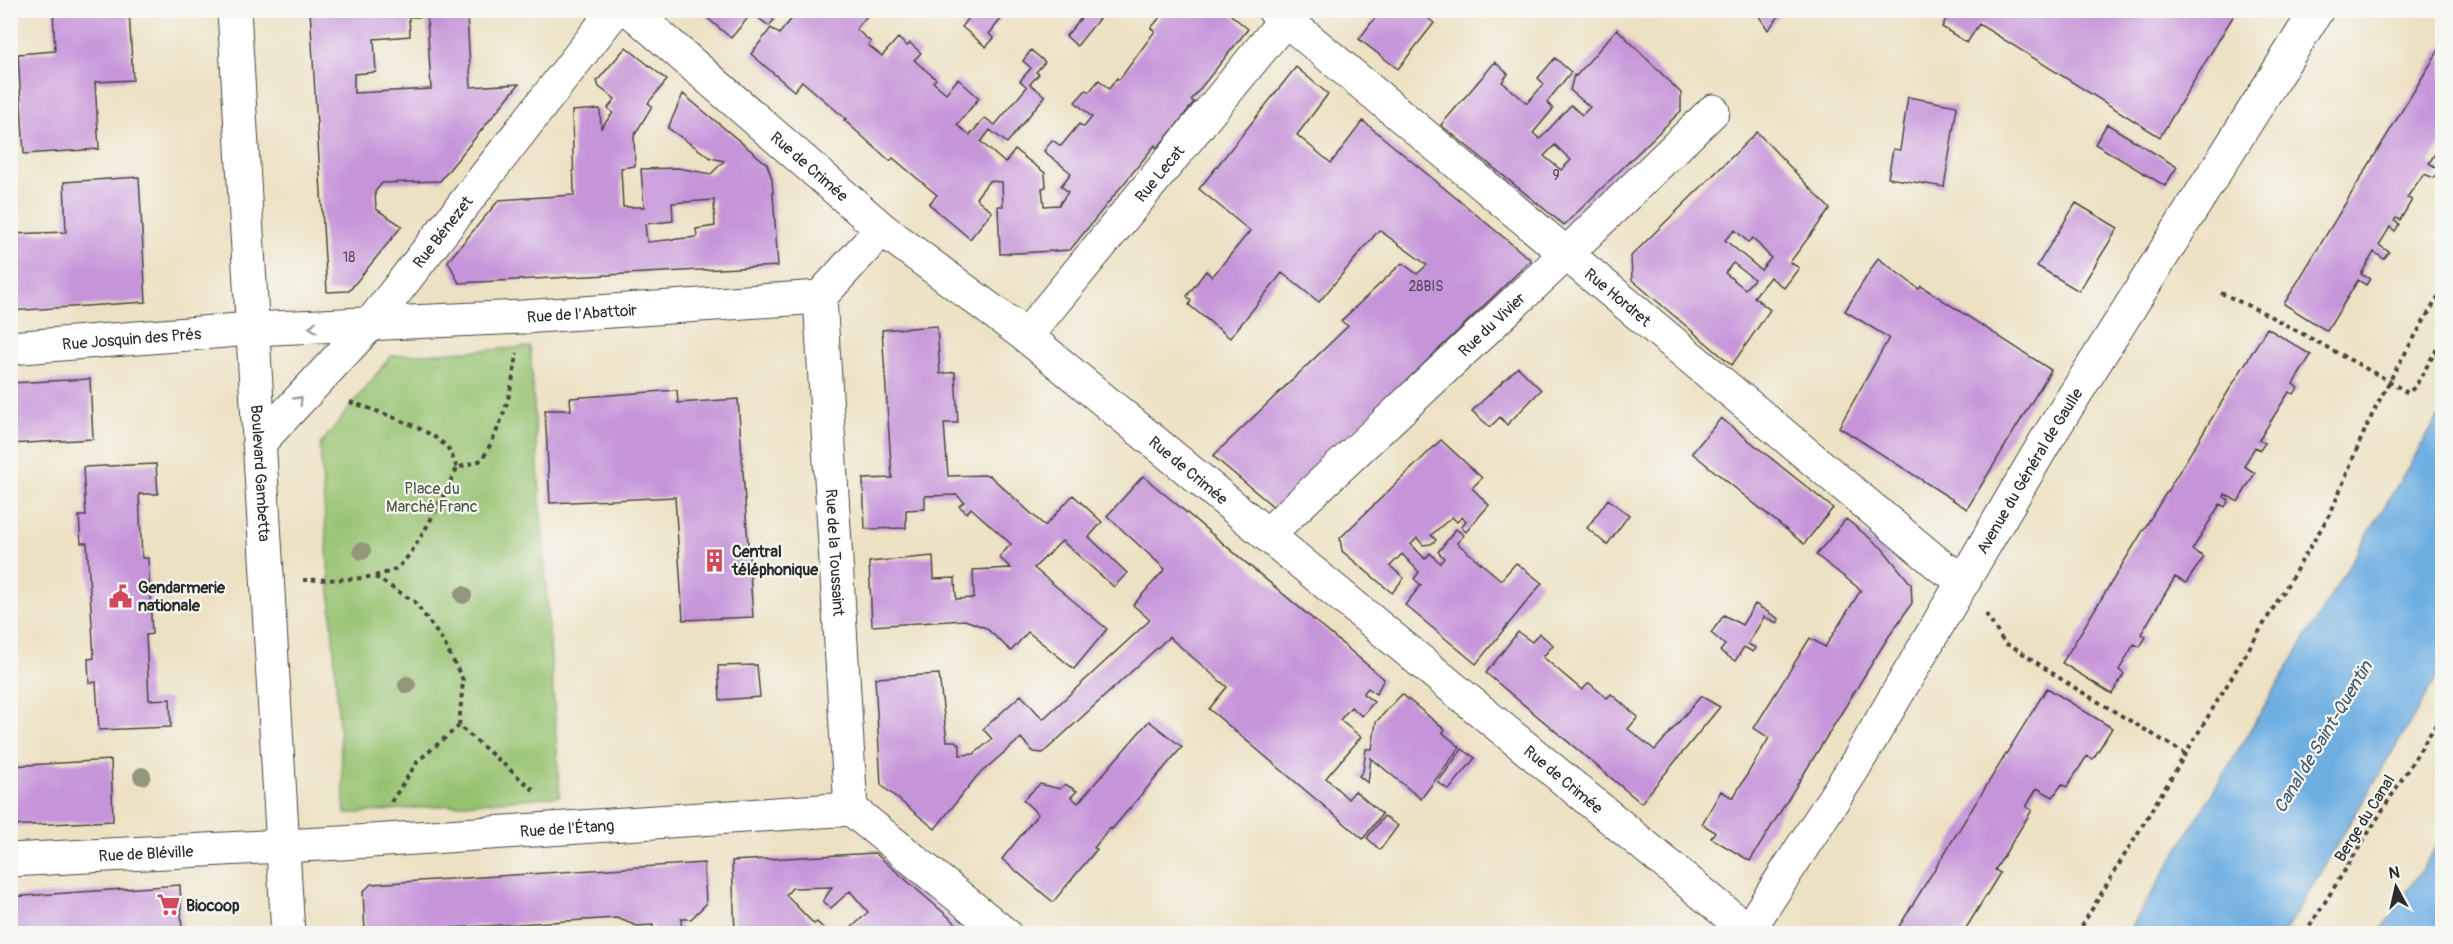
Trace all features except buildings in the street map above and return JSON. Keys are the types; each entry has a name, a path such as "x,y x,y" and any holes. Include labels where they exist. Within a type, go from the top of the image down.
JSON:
{"street":[{"name":"Boulevard Gambetta","path":"234,10 288,933"},
{"name":"Rue Bénezet","path":"259,443 372,322 615,10"},
{"name":"Rue de Crimée","path":"630,10 882,229 1026,336 1747,932"},
{"name":"Avenue du Général de Gaulle","path":"1747,932 1852,769 2045,442 2317,10"},
{"name":"Rue Hordret","path":"1284,13 1942,567 1965,580"},
{"name":"Rue Lecat","path":"1026,336 1284,13"},
{"name":"Rue du Vivier","path":"1267,535 1567,253 1713,111"},
{"path":"820,297 882,229"},
{"name":"Rue de l'Abattoir","path":"251,329 522,317 820,297"},
{"name":"Rue de la Toussaint","path":"820,297 850,809"},
{"name":"Rue Josquin des Prés","path":"10,348 251,329"},
{"path":"850,809 1005,933"},
{"name":"Rue de l'Étang","path":"282,846 850,809"},
{"name":"Rue de Bléville","path":"10,860 282,846"}],"path":[{"path":"2076,933 2330,514 2347,478 2365,430 2389,381 2442,290"},
{"path":"2221,293 2264,313 2408,393 2415,387 2442,340"},
{"path":"267,582 374,576 397,568 425,530 457,468 482,460 498,431 512,390 522,317"},
{"path":"324,375 339,398 389,415 447,447 457,468"},
{"path":"374,576 415,602 443,641 463,680 459,726 418,761 390,802 382,840"},
{"path":"1965,580 2005,644 2184,753"},
{"name":"Berge du Canal","path":"2305,933 2442,714"},
{"path":"459,726 537,792 552,829"}],"green space":[{"name":"Place du Marché Franc","path":"530,347 560,796 345,814 320,445 391,356"}],"water":[{"name":"Canal de Saint-Quentin","path":"2442,411 2442,669 2284,933 2128,933"},
{"path":"2442,839 2442,933 2380,933"}],"place":[{"name":"Central téléphonique","path":"714,560"},
{"name":"Gendarmerie nationale","path":"120,596"},
{"name":"Biocoop","path":"168,905"}]}
